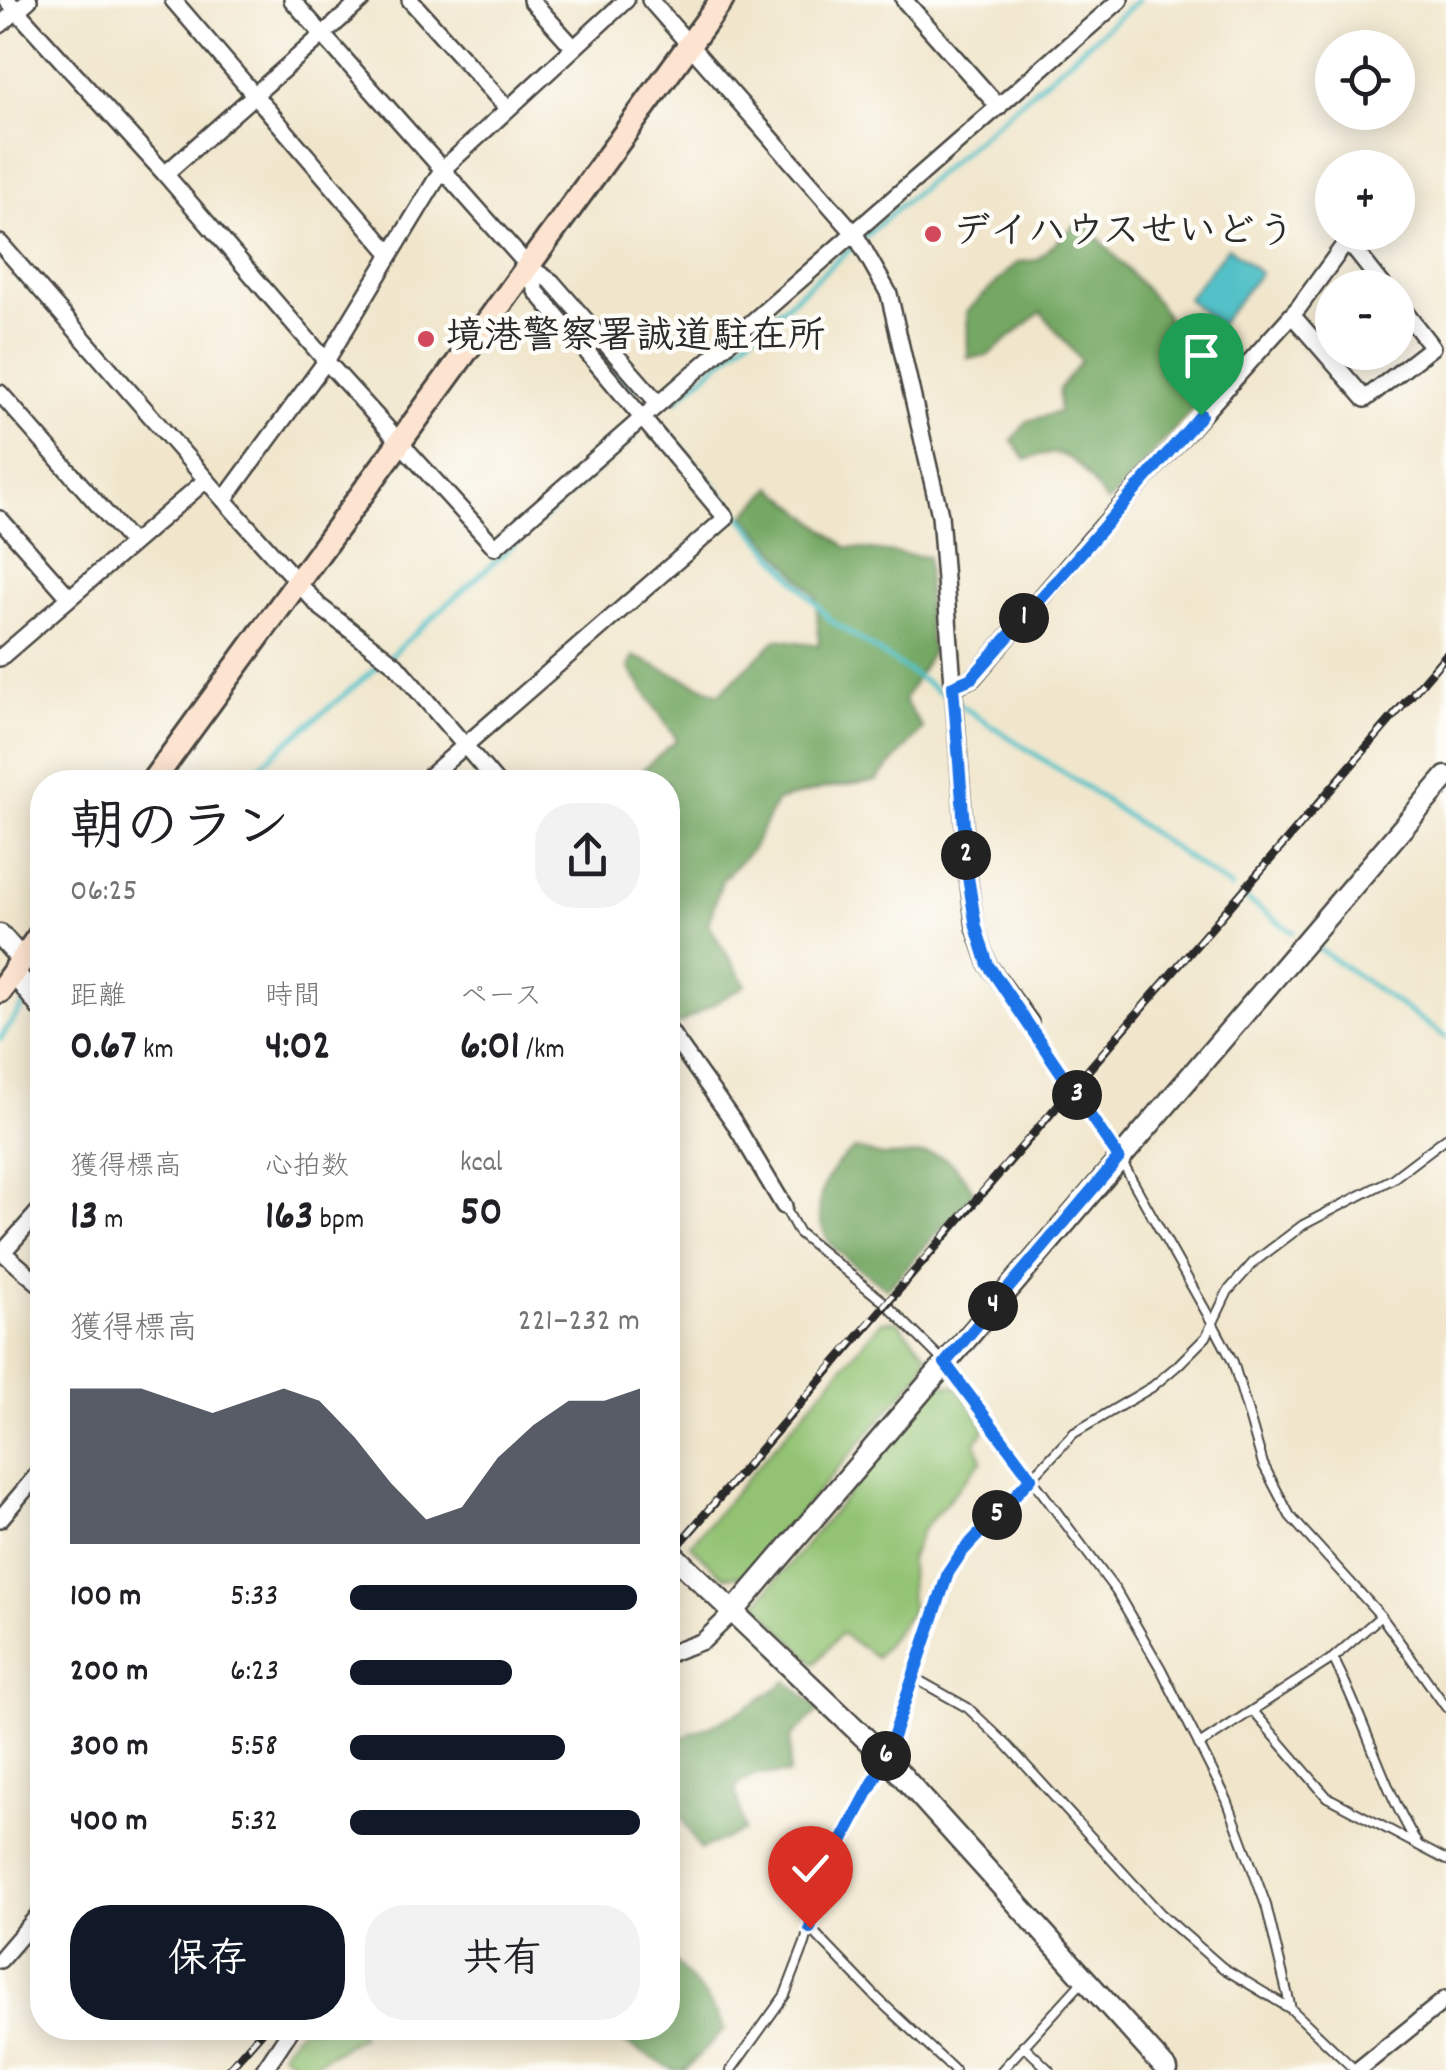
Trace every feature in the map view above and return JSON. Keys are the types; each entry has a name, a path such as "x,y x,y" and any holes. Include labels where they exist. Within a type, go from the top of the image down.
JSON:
{"main road":[{"path":"161,770 722,0"},
{"path":"12,974 30,949"}],"street":[{"path":"173,0 391,254"},
{"path":"292,0 529,267 552,282 658,403"},
{"path":"165,174 362,0"},
{"path":"410,0 508,109"},
{"path":"531,0 574,48"},
{"path":"224,500 326,361 442,170 626,0"},
{"path":"650,0 858,238 889,294 940,516 968,877 976,927 988,965 1030,1022"},
{"path":"904,0 998,107"},
{"path":"0,25 18,4 326,361 495,547 658,403 858,238 1120,0"},
{"path":"0,243 296,583 318,606 396,665 485,770"},
{"path":"1325,270 1344,245 1355,250 1371,270"},
{"path":"436,770 726,518 536,291 529,267"},
{"path":"953,686 972,678 1315,284"},
{"path":"1292,315 1315,342"},
{"path":"1415,324 1432,346 1415,360"},
{"path":"1339,370 1365,400 1402,370"},
{"path":"0,393 131,542"},
{"path":"2,652 206,480"},
{"path":"0,520 69,597"},
{"path":"680,1650 703,1641 734,1611 1446,777"},
{"path":"0,935 12,974 30,994"},
{"path":"680,1046 733,1120 784,1206"},
{"path":"30,1221 1,1251 30,1276"},
{"path":"0,1519 30,1483"},
{"path":"680,1561 886,1758 1167,2070"},
{"path":"0,1960 30,1925"},
{"path":"1356,2070 1446,1999"},
{"path":"264,2070 284,2040"}],"lane":[{"path":"1030,1022 1119,1158 1213,1324 1233,1362 1262,1464 1290,1516 1381,1616 1446,1706"},
{"path":"731,2070 785,1995 825,1873 886,1758 948,1573 962,1552 1074,1433 1152,1386 1178,1365 1206,1337 1228,1291 1254,1262 1303,1225 1392,1179 1446,1138"},
{"path":"784,1206 799,1233 884,1302 945,1363 1116,1591 1161,1668 1227,1800 1266,1905 1291,2009"},
{"path":"1199,1745 1334,1658 1381,1616"},
{"path":"1334,1658 1358,1704 1404,1821 1419,1846"},
{"path":"911,1676 968,1708 1008,1746 1160,1913 1210,1957 1291,2009 1356,2070"},
{"path":"1253,1711 1327,1797 1446,1860"},
{"path":"810,1928 900,2022 954,2070"},
{"path":"1002,2070 1084,1979"},
{"path":"1024,2045 1049,2070"}],"green space":[{"path":"1081,219 1159,304 1197,372 1206,368 1215,384 1108,503 1083,470 1065,456 1041,455 1026,460 1012,441 1027,421 1059,412 1059,389 1081,361 1041,312 987,356 968,358 967,311 1018,262 1037,260"},
{"path":"773,487 846,547 928,557 927,618 932,651 904,700 923,729 876,781 825,788 777,801 752,849 722,880 708,924 746,985 680,1023 680,770 642,770 677,740 629,668 633,656 719,694 777,639 819,645 816,596 745,515"},
{"path":"855,1149 883,1156 938,1156 955,1166 974,1192 887,1289 837,1251 822,1225 823,1187 836,1166"},
{"path":"882,1321 897,1321 927,1355 921,1372 746,1576 723,1576 690,1545"},
{"path":"940,1384 956,1386 986,1428 975,1442 982,1460 921,1532 910,1559 911,1612 876,1657 841,1633 815,1664 756,1604"},
{"path":"787,1681 820,1710 791,1737 789,1774 756,1775 735,1787 744,1831 700,1850 680,1815 680,1738 758,1701"},
{"path":"680,1968 707,1999 725,2029 685,2070 674,2070 619,2040 680,2040"},
{"path":"291,2040 355,2040 306,2068 281,2053"}],"water":[{"path":"1228,247 1260,273 1219,325 1187,299"}],"waterway":[{"path":"676,400 1138,0"},
{"path":"550,294 634,391"},
{"path":"656,418 830,620 1090,790 1231,888"},
{"path":"254,770 382,663 635,436"},
{"path":"1246,899 1293,932"},
{"path":"1313,945 1446,1037"},
{"path":"0,1039 27,1000"}],"railway":[{"path":"680,1543 1446,655"},
{"path":"228,2070 254,2040"}],"place":[{"name":"デイハウスせいどう","path":"933,234"},
{"name":"境港警察署誠道駐在所","path":"426,339"}],"route":[{"path":"810,1928 825,1873 886,1758 948,1573 962,1552 1031,1478 945,1363 1119,1158 988,965 976,927 968,877 953,686 972,678 1201,415"}]}
